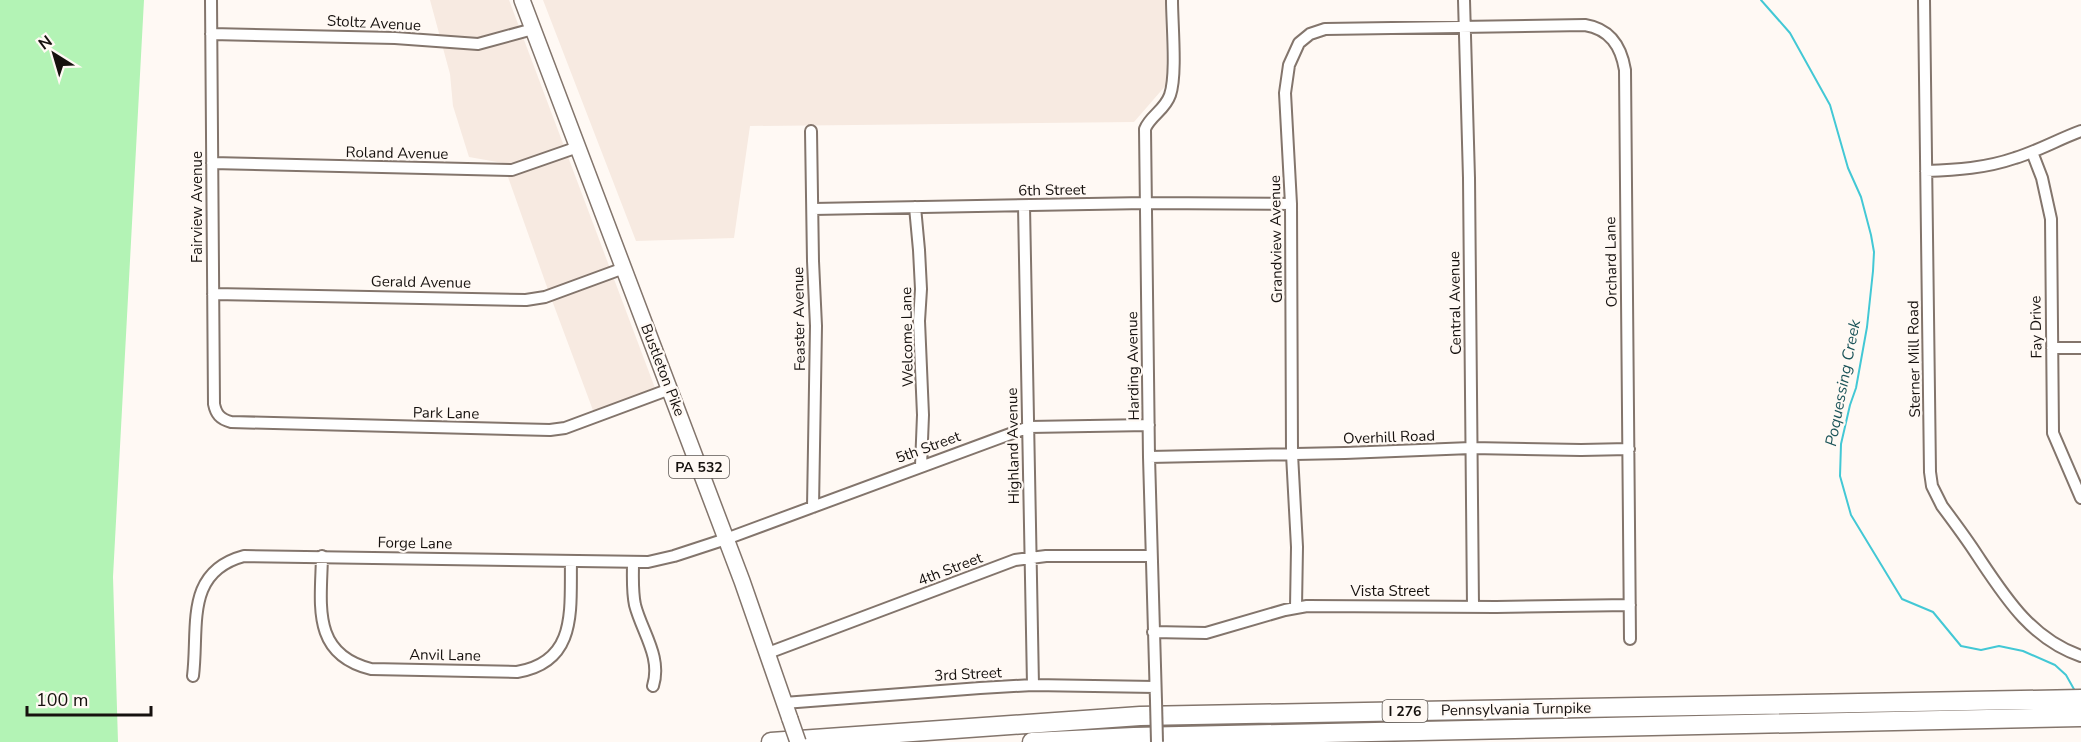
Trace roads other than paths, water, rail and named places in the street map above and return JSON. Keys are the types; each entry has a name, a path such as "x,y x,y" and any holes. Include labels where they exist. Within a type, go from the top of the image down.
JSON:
{"highway":[{"name":"Pennsylvania Turnpike","path":"771,742 1140,716 2081,699"},
{"name":"Pennsylvania Turnpike","path":"1032,742 1134,737 2081,717"}],"main road":[{"name":"Bustleton Pike","path":"522,0 726,539 798,742"}],"street":[{"name":"Fairview Avenue","path":"211,0 214,404 217,413"},
{"name":"Harding Avenue","path":"1156,742 1149,457 1145,129 1148,122 1165,105 1173,84 1172,0"},
{"name":"Central Avenue","path":"1464,0 1473,606"},
{"name":"Sterner Mill Road","path":"1924,0 1932,486 1942,506 2018,613 2053,643 2081,656"},
{"name":"Orchard Lane","path":"1465,27 1589,26 1611,37 1620,51 1624,70 1630,639"},
{"name":"Grandview Avenue","path":"1296,608 1291,204 1285,93 1289,65 1299,43 1310,34 1325,29 1465,27"},
{"name":"Stoltz Avenue","path":"211,34 395,38 477,44 533,28"},
{"name":"Feaster Avenue","path":"811,131 816,326 813,507"},
{"path":"1926,171 1970,169 2008,161 2081,131"},
{"name":"Roland Avenue","path":"212,163 512,170 578,147"},
{"name":"Fay Drive","path":"2032,153 2042,178 2051,219 2053,433 2081,498"},
{"name":"6th Street","path":"813,209 1146,203 1291,204"},
{"name":"Highland Avenue","path":"1024,206 1033,686"},
{"name":"Welcome Lane","path":"915,207 921,289 919,321 923,415 921,466"},
{"name":"Gerald Avenue","path":"213,294 526,300 545,297 624,268"},
{"path":"2052,348 2081,348"},
{"name":"Park Lane","path":"217,413 224,420 231,422 550,430 565,428 670,389"},
{"name":"5th Street","path":"726,539 1029,428 1149,425"},
{"name":"Overhill Road","path":"1149,457 1471,448 1629,449"},
{"name":"Forge Lane","path":"193,676 199,595 203,584 216,569 233,559 244,556 633,562 661,560 726,539"},
{"name":"Anvil Lane","path":"322,556 321,614 327,637 333,647 352,663 371,669 516,672 539,666 561,646 569,627 571,561"},
{"name":"4th Street","path":"768,653 1005,564 1031,557 1152,556"},
{"path":"633,562 636,606 656,660 653,686"},
{"name":"Vista Street","path":"1153,632 1206,633 1296,608 1316,606 1630,605"},
{"name":"3rd Street","path":"784,703 969,688 1155,687"}],"waterway":[{"name":"Poquessing Creek","path":"1761,0 1790,33 1830,105 1848,168 1861,197 1874,252 1867,327 1856,388 1841,444 1840,476 1851,515 1902,599 1933,612 1961,646 1981,650 1999,646 2023,651 2055,665 2066,675 2075,691"}]}
